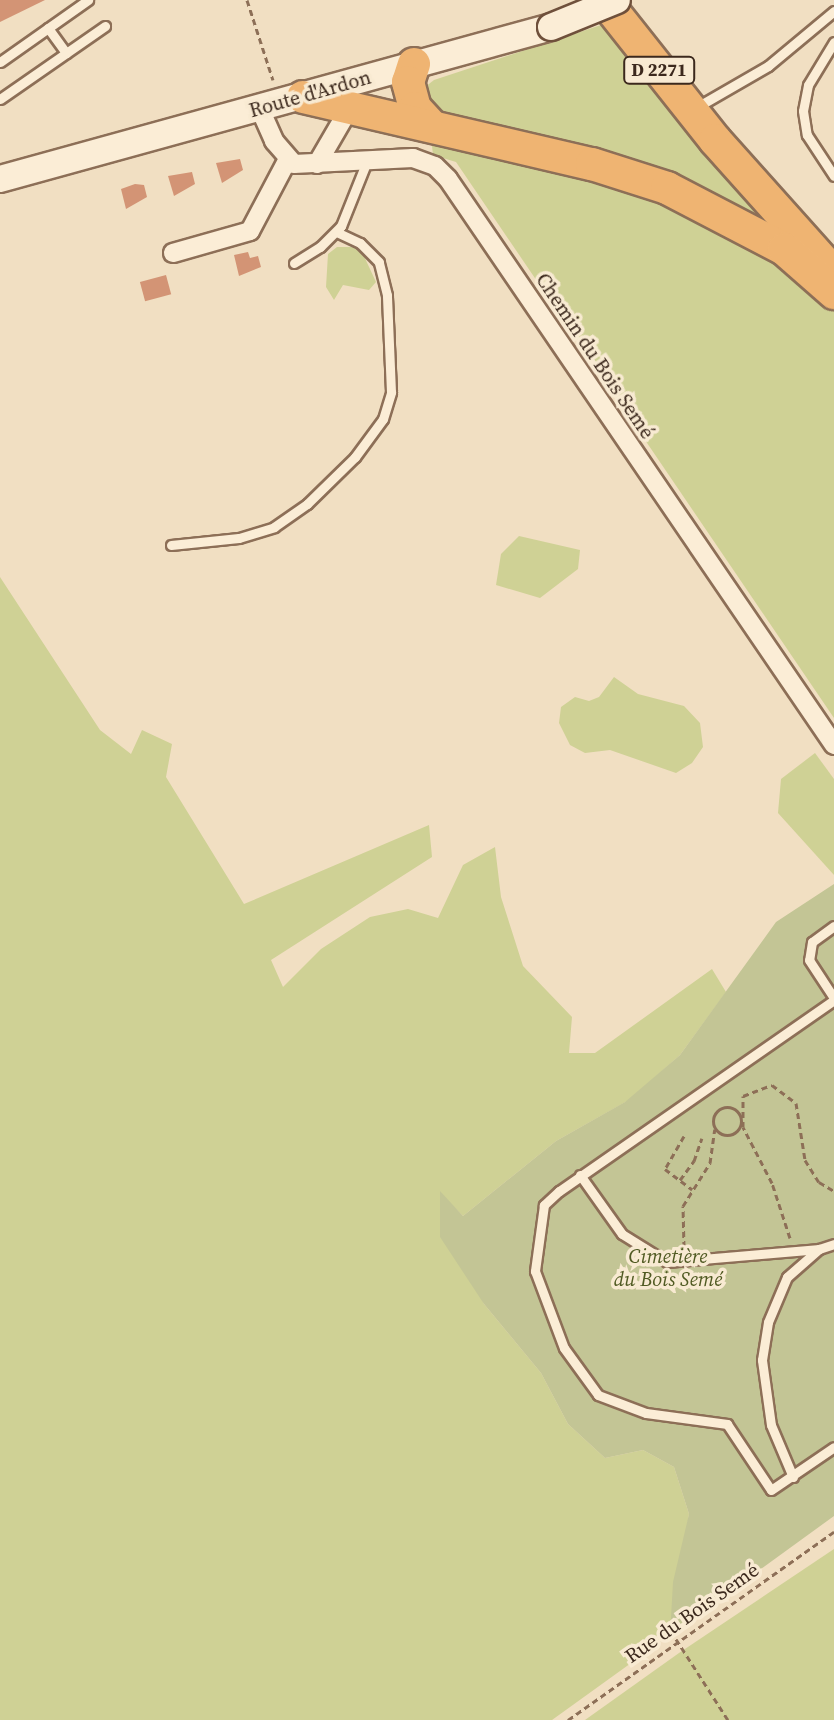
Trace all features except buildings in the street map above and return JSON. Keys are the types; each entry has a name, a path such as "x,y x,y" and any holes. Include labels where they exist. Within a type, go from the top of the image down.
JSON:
{"highway":[{"name":"D 2271","path":"604,0 715,140 834,273"},
{"path":"618,0 715,140"},
{"path":"414,64 408,82 415,108 431,125"},
{"path":"280,98 350,107 431,125 592,164 667,188 784,249 834,293"}],"main road":[{"name":"Route d'Ardon","path":"0,179 280,98 551,27 618,0"}],"street":[{"path":"173,253 250,231 288,159 280,98"},
{"path":"317,164 350,107"},
{"name":"Chemin du Bois Semé","path":"288,159 317,164 413,158 435,166 448,179 834,745"}],"lane":[{"path":"0,62 88,0"},
{"path":"693,109 714,101 768,66 834,11"},
{"path":"0,99 105,26"},
{"path":"48,28 66,53"},
{"path":"834,42 808,85 803,111 807,135 834,176"},
{"path":"294,263 336,232 367,161"},
{"path":"171,545 239,538 274,527 307,504 355,457 383,419 391,392 387,295 379,262 360,243 336,232"},
{"path":"834,926 812,942 809,960 834,999 580,1175 544,1205 535,1271 583,1379 616,1405 727,1424 771,1490 834,1447"},
{"path":"580,1175 622,1234 667,1262 792,1254 834,1244"},
{"path":"793,1477 771,1425 762,1360 768,1322 787,1277 819,1249"}],"path":[{"path":"247,0 280,98"},
{"path":"715,1129 732,1135 741,1127 743,1096 772,1085 787,1095 800,1115 805,1160 819,1182 834,1191"},
{"path":"685,1262 683,1206 710,1163 715,1129 713,1119 721,1109 732,1108 741,1117 787,1219 792,1254"},
{"path":"684,1136 665,1169 693,1190"},
{"path":"680,1180 694,1161 702,1138"},
{"name":"Rue du Bois Semé","path":"568,1720 676,1639 834,1532"},
{"path":"676,1639 728,1720"}],"green space":[{"path":"601,25 784,239 453,124 420,91 434,80"},
{"path":"431,137 636,188 746,244 834,306 834,718 456,162 433,155"},
{"path":"337,247 355,247 363,254 376,282 369,290 343,285 334,300 326,287 328,254"},
{"path":"519,536 580,550 578,569 540,598 496,585 501,554"},
{"path":"0,577 100,730 131,754 142,730 172,744 166,777 244,904 429,825 432,857 271,960 283,987 321,949 370,917 408,909 438,918 463,865 495,847 501,897 523,966 572,1017 569,1053 595,1053 712,969 726,992 680,1055 629,1100 556,1141 463,1216 440,1193 484,1304 541,1373 568,1424 605,1458 643,1450 674,1467 689,1514 670,1635 552,1720 0,1720"},
{"path":"614,677 638,694 684,706 700,723 703,747 692,763 676,773 610,750 585,753 570,745 559,723 561,707 575,697 589,701 599,697"},
{"path":"815,753 834,779 834,875 778,813 781,779"},
{"name":"Cimetière du Bois Semé","path":"834,884 834,1516 670,1635 673,1582 689,1514 674,1467 643,1450 605,1458 568,1424 541,1373 484,1304 440,1237 440,1191 463,1216 556,1141 625,1102 680,1055 776,922"},
{"path":"834,1549 834,1720 585,1720 679,1653"}]}
